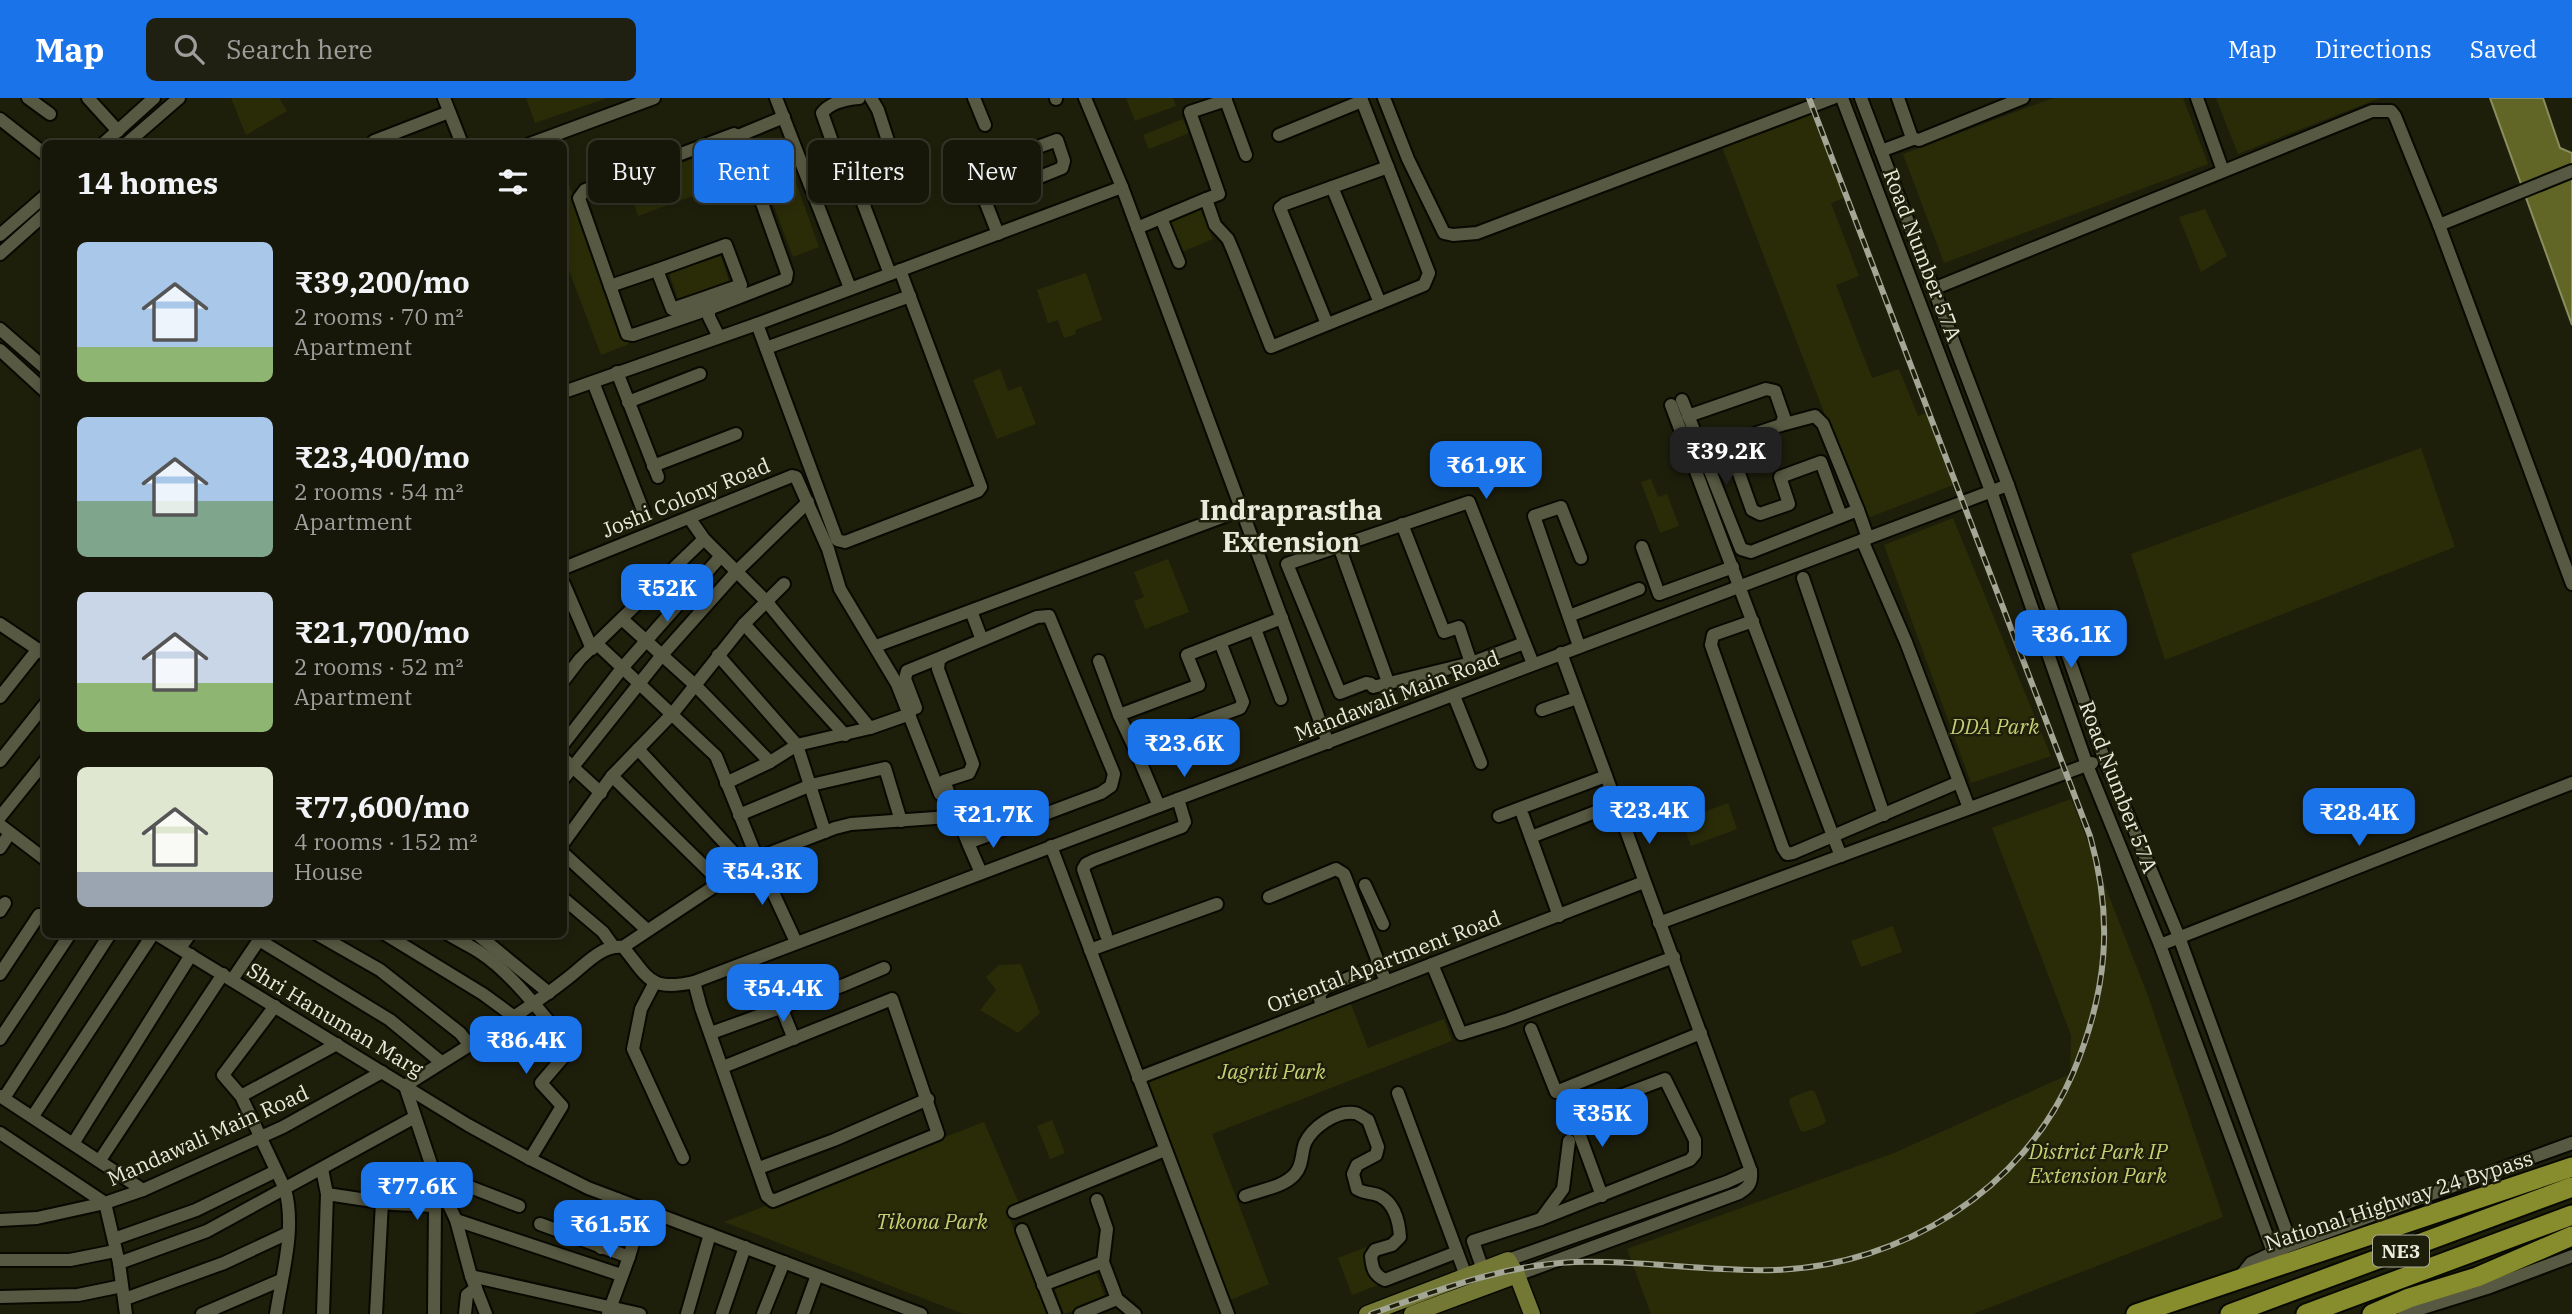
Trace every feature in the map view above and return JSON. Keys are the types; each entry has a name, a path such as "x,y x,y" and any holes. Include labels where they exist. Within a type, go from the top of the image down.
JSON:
{"highway":[{"name":"National Highway 24 Bypass","path":"2136,1314 2572,1167"},
{"name":"NE3","path":"2230,1314 2572,1187"},
{"name":"NE3","path":"2306,1314 2572,1215"},
{"path":"2372,1314 2409,1298 2477,1277 2572,1236"}],"main road":[{"path":"1367,1314 1508,1260 1517,1275 1532,1314"},
{"path":"1412,1314 1517,1275"}],"street":[{"path":"28,98 50,114"},
{"path":"88,98 118,131"},
{"path":"131,140 179,98"},
{"path":"444,98 460,140"},
{"path":"541,140 653,98"},
{"path":"776,98 850,288"},
{"path":"834,140 822,113 835,104 859,98"},
{"path":"871,98 888,140"},
{"path":"974,98 985,125"},
{"path":"1085,98 1122,187 1328,743"},
{"path":"1384,98 1408,159 1444,233 1454,236 1476,233 1833,98"},
{"name":"Road Number 57A","path":"1842,98 1991,491 2087,765 2160,945 2273,1252"},
{"name":"Road Number 57A","path":"1861,98 2008,485 2104,758 2179,937 2291,1244"},
{"path":"1898,98 1913,139"},
{"path":"1881,151 1913,139 1923,139 2023,98"},
{"path":"2197,98 2223,171"},
{"path":"1136,228 1219,194 1190,113 1226,99 1245,155"},
{"path":"1206,200 1215,225 1228,239 1271,347 1424,285 1429,273 1362,99 1279,135"},
{"path":"108,140 146,100"},
{"path":"1933,289 2372,111 2391,111 2439,225 2572,584"},
{"path":"377,140 449,112"},
{"path":"610,286 726,245 740,285 630,336 610,286 579,198 581,192 731,134 738,136 784,117"},
{"path":"0,119 42,152"},
{"path":"657,270 671,309 706,303 786,279 787,273 738,136"},
{"path":"1054,139 1058,142 1064,161 1062,168 985,199 975,175 978,168 1054,139"},
{"path":"1327,324 1280,208 1388,167"},
{"path":"2439,225 2572,171"},
{"path":"567,390 757,324 1122,187"},
{"path":"1332,187 1380,303"},
{"path":"0,235 42,198"},
{"path":"757,324 837,540 845,541 978,491 981,487 910,296 895,272 862,203"},
{"path":"986,203 998,234"},
{"path":"0,254 42,217"},
{"path":"1161,218 1179,262"},
{"path":"766,348 910,296"},
{"path":"706,303 709,317 719,337"},
{"path":"0,329 42,366"},
{"path":"0,350 42,388"},
{"path":"617,372 655,472 736,434"},
{"path":"628,402 700,374"},
{"path":"593,382 644,513"},
{"path":"1688,416 1766,389 1774,391 1784,417 1781,425"},
{"path":"1841,856 1733,567 1676,402 1688,416 1741,549 1752,552 1857,510"},
{"path":"1841,516 1821,462 1780,477 1789,499 1788,504 1760,514 1752,510 1731,451 1736,440 1815,416 1823,424 1969,808"},
{"name":"Joshi Colony Road","path":"567,567 792,477 800,480 807,502"},
{"name":"Mandawali Main Road","path":"654,984 681,985 694,982 2008,485"},
{"path":"601,793 568,763 737,571 807,502 828,549 840,589 897,684 949,817 978,874"},
{"path":"1524,643 1471,663 1373,687 1366,683 1340,693 1287,564 1469,502 1534,664"},
{"path":"1579,646 1534,516 1561,507 1581,558"},
{"path":"876,646 1241,510"},
{"path":"690,519 704,539 765,601 870,728"},
{"path":"1402,524 1444,632 1459,627 1471,663"},
{"path":"567,676 580,659 704,539"},
{"path":"1339,546 1388,682"},
{"path":"1642,547 1659,594 1733,567"},
{"path":"567,739 623,667 721,556"},
{"path":"1802,578 1884,815"},
{"path":"567,838 612,776 673,713 744,624 784,584"},
{"path":"1569,616 1639,589"},
{"path":"567,590 595,646 623,667 716,755 757,858 796,942"},
{"path":"971,611 982,640"},
{"path":"968,844 1101,793 1111,786 1114,774 1049,616 1037,617 907,671 905,679 978,874"},
{"path":"1119,715 1199,685 1187,655 1282,618"},
{"path":"622,619 695,685 771,762"},
{"path":"1753,621 1713,635 1711,645 1787,854 1959,782"},
{"path":"744,624 845,735"},
{"path":"0,697 42,652 1,627"},
{"path":"1255,629 1281,699"},
{"path":"1134,747 1240,708 1243,702 1220,642"},
{"path":"1517,1275 1739,1193 1751,1184 1751,1171 1561,653"},
{"path":"718,655 797,745 825,832"},
{"path":"944,656 939,660 938,669 973,764 969,773 944,781"},
{"path":"1099,661 1119,715 1159,806"},
{"path":"1454,696 1481,762"},
{"path":"1542,710 1577,698"},
{"path":"0,761 42,708"},
{"path":"726,783 771,762 797,745 845,735 910,714"},
{"path":"638,749 745,865"},
{"path":"1659,923 2104,758"},
{"path":"0,817 42,765"},
{"path":"739,815 811,785 885,768 901,821"},
{"path":"612,776 720,882"},
{"path":"1499,816 1606,776"},
{"path":"2160,945 2572,783"},
{"path":"1106,935 1083,869 1094,860 1182,827 1185,822 1178,799"},
{"path":"1531,837 1616,804"},
{"path":"1523,816 1559,916"},
{"path":"434,1314 441,1204 434,1173 405,1086 549,993 603,951 618,947 647,930 757,858 850,824 949,817"},
{"path":"0,848 5,829 42,857"},
{"path":"1051,846 1228,1314"},
{"path":"567,858 647,930"},
{"path":"1269,897 1336,869 1344,874 1386,982"},
{"name":"Oriental Apartment Road","path":"1138,1078 1644,882"},
{"path":"1365,885 1383,925"},
{"path":"567,902 603,932 654,984 641,1009 633,1049 683,1158"},
{"path":"1090,950 1217,904"},
{"path":"0,974 39,915"},
{"path":"0,1040 67,938"},
{"path":"107,938 2,1097 143,1190"},
{"path":"33,1116 152,938"},
{"name":"Shri Hanuman Marg","path":"162,938 405,1086 530,1159 588,1188 921,1314"},
{"path":"74,1142 185,952 189,938"},
{"path":"100,1160 228,977 260,938"},
{"path":"263,938 390,1020 441,1062"},
{"path":"324,938 380,970 460,1033 468,1044"},
{"path":"392,938 483,994 513,1016"},
{"path":"456,938 483,954 533,1003 571,1048 541,1083 562,1106 530,1159"},
{"path":"485,938 549,993"},
{"path":"1432,964 1461,1034 1506,1020 1674,957"},
{"path":"1322,1007 1319,995 1325,988 1379,965"},
{"path":"711,1033 884,968"},
{"path":"694,982 767,1196 773,1202 938,1134 892,999 723,1067"},
{"path":"275,1006 223,1075 241,1096 285,1189 289,1205 288,1233 276,1314"},
{"path":"781,1007 794,1039"},
{"path":"1531,1029 1556,1092 1701,1033"},
{"path":"241,1096 337,1044"},
{"name":"Mandawali Main Road","path":"0,1220 37,1218 143,1190 260,1138 382,1072"},
{"path":"1483,1270 1473,1241 1541,1219 1669,1170 1690,1160 1695,1154 1695,1140 1665,1079 1572,1114 1602,1195"},
{"path":"1398,1093 1466,1276"},
{"path":"759,1168 834,1140 928,1099"},
{"path":"1245,1196 1287,1181 1300,1166 1305,1144 1311,1133 1322,1123 1341,1114 1355,1112 1368,1120 1378,1147 1376,1155 1357,1165 1353,1174 1357,1189 1364,1194 1378,1195 1390,1204 1399,1222 1400,1237 1392,1245 1375,1250 1371,1256 1378,1277 1385,1280 1457,1252"},
{"path":"0,1260 70,1260 207,1231 415,1117"},
{"path":"0,1133 105,1202 126,1314"},
{"path":"1541,1219 1563,1189 1569,1141"},
{"path":"2240,1278 2251,1263 2291,1244 2572,1143"},
{"path":"1014,1212 1165,1150"},
{"path":"322,1168 327,1194 323,1314"},
{"path":"116,1251 276,1171"},
{"path":"1508,1260 1714,1187 1751,1171"},
{"path":"434,1173 519,1206"},
{"path":"327,1194 382,1202 441,1204 456,1220 473,1282 486,1314"},
{"path":"601,1248 617,1199"},
{"path":"1097,1200 1107,1229 1103,1262 1116,1299 1135,1314"},
{"path":"376,1314 382,1202"},
{"path":"609,1310 643,1209"},
{"path":"456,1220 621,1275"},
{"path":"540,1224 629,1257"},
{"path":"1022,1230 1055,1314"},
{"path":"0,1297 123,1293 224,1263 288,1233"},
{"path":"687,1314 710,1234"},
{"path":"722,1314 745,1247"},
{"path":"2404,1314 2490,1287 2572,1256"},
{"path":"763,1314 784,1262"},
{"path":"1044,1285 1103,1262"},
{"path":"803,1314 817,1275"},
{"path":"202,1314 281,1280"},
{"path":"473,1282 640,1314"},
{"path":"465,1314 467,1295 473,1282"},
{"path":"1080,1314 1116,1299"}],"green space":[{"path":"231,98 279,98 287,111 246,135"},
{"path":"526,98 607,98 535,123"},
{"path":"1126,98 1173,98 1176,106 1135,121"},
{"path":"2053,98 2183,98 2208,164 1944,263 1903,154"},
{"path":"2216,98 2380,98 2238,154"},
{"path":"1813,112 1846,197 1831,203 1859,276 1836,285 1872,378 1899,369 1918,416 1929,412 1956,484 1865,519 1722,147"},
{"path":"1183,119 1189,133 1149,149 1143,135"},
{"path":"692,159 694,196 680,201 680,163"},
{"path":"567,179 629,344 601,355 567,265"},
{"path":"794,180 819,247 793,257 773,203 794,203"},
{"path":"633,203 674,203 638,216"},
{"path":"1199,206 1213,239 1182,252 1168,219"},
{"path":"2205,209 2227,256 2201,272 2179,217"},
{"path":"721,256 729,281 678,299 669,273"},
{"path":"1086,273 1102,320 1075,330 1076,334 1064,338 1058,320 1048,323 1037,290"},
{"path":"1000,369 1008,391 1021,386 1036,424 997,439 973,380"},
{"path":"2421,448 2455,547 2165,660 2131,554"},
{"path":"1651,479 1658,497 1667,494 1679,526 1660,533 1641,482"},
{"name":"DDA Park","path":"1953,518 2051,756 1971,783 1884,545"},
{"path":"1168,559 1189,612 1145,629 1134,601 1144,597 1134,572"},
{"name":"District Park IP Extension Park","path":"2071,799 2148,996 2223,1217 1973,1314 1651,1314 1627,1249 1894,1153 2070,1074 2071,1035 1992,828"},
{"path":"1728,803 1737,829 1691,846 1682,820"},
{"path":"1893,926 1902,952 1861,967 1851,941"},
{"path":"1021,964 1040,1013 1018,1033 980,1010 996,990 986,977 999,965"},
{"name":"Jagriti Park","path":"1350,1002 1368,1048 1444,1019 1452,1041 1212,1134 1269,1284 1230,1300 1145,1082"},
{"path":"1811,1090 1815,1092 1826,1121 1804,1132 1800,1130 1789,1102 1790,1098"},
{"path":"1052,1120 1065,1153 1050,1159 1037,1126"},
{"name":"Tikona Park","path":"984,1122 1021,1208 1008,1214 1047,1314 964,1314 724,1222"},
{"path":"1372,1245 1386,1282 1352,1295 1338,1258"},
{"path":"1095,1271 1106,1299 1064,1314 1054,1287"}],"shaded area":[{"path":"2490,98 2543,98 2560,148 2572,153 2572,325"}],"railway":[{"path":"1371,1314 1471,1280 1548,1264 1600,1262 1776,1270 1823,1265 1869,1254 1912,1236 1953,1213 1990,1185 2023,1152 2051,1115 2073,1073 2084,1043 2100,985 2104,927 2098,867 2090,836 1809,98"}],"district":[{"name":"Indraprastha Extension","path":"1291,526"}]}
